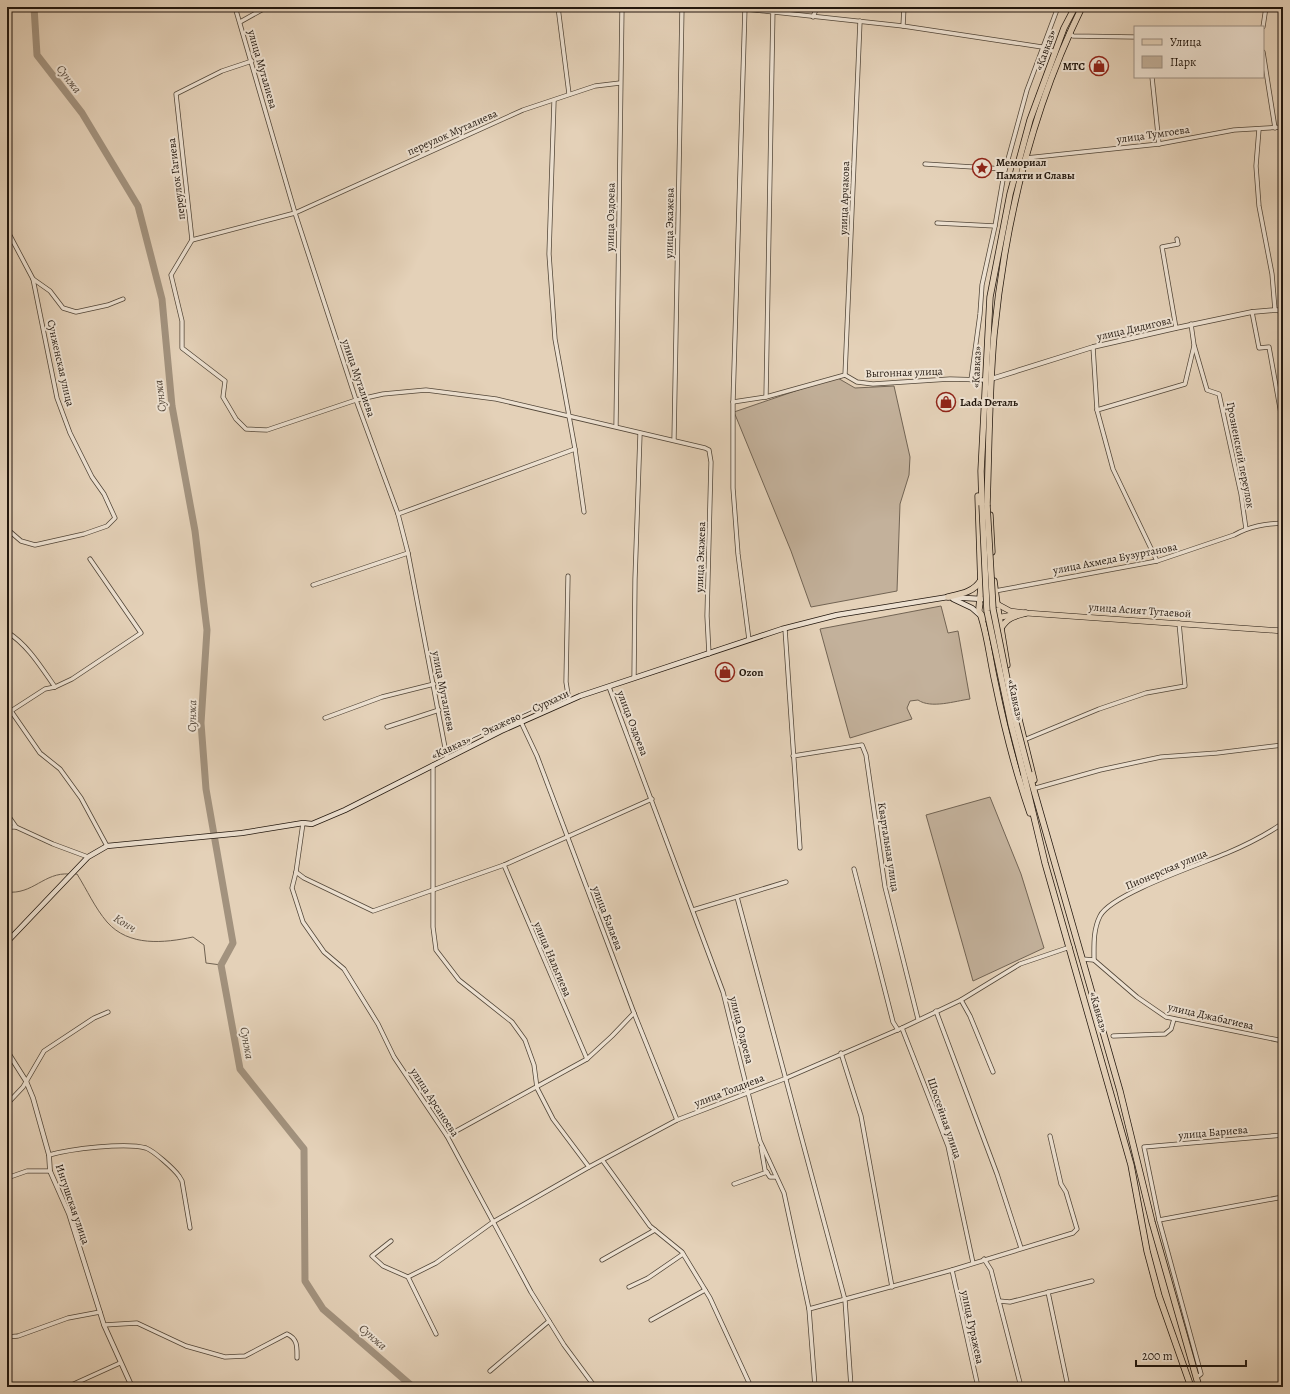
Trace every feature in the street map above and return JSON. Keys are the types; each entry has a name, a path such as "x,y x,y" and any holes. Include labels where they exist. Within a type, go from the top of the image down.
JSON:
{"highway":[{"name":"«Кавказ»","path":"996,603 988,472 990,297 1010,194 1030,120 1055,52 1074,7"},
{"name":"«Кавказ»","path":"1082,7 1069,33 1036,122 1026,158 1008,238 988,380 981,471 992,609 1038,836 1131,1165 1147,1251 1159,1296 1191,1387"},
{"path":"979,608 981,580 978,506 981,471"},
{"name":"«Кавказ»","path":"984,505 988,472"},
{"path":"948,597 968,592 978,585 981,580"},
{"path":"998,610 1008,675 1036,788 1047,841"},
{"path":"1001,628 1006,620 1012,616 1026,613"},
{"path":"981,616 987,634 995,681 1014,764 1038,836"},
{"name":"«Кавказ»","path":"1026,774 1120,1091 1152,1222 1199,1387"}],"main road":[{"name":"«Кавказ» — Экажево — Сурхахи","path":"107,846 242,833 303,823 312,824 345,810 433,764 521,722 569,701 634,678 785,628 837,615 948,597 988,600"},
{"path":"948,597 968,606 987,620 1026,613"},
{"path":"981,616 979,608 982,602 988,600 996,603 998,610 993,618"},
{"name":"улица Асият Тутаевой","path":"996,603 1010,611 1026,613 1283,631"},
{"path":"7,942 88,857 107,846"}],"street":[{"name":"улица Муталиева","path":"236,7 295,213 356,400 398,514 408,553 447,758"},
{"path":"240,22 267,7"},
{"path":"558,7 568,94"},
{"name":"улица Оздоева","path":"616,426 622,7"},
{"name":"улица Экажева","path":"682,7 674,440 709,450 711,462 707,616 709,654"},
{"path":"766,397 773,7"},
{"path":"813,16 817,7"},
{"path":"903,26 904,7"},
{"path":"971,380 980,314 982,285 995,226 1005,168 1027,90 1058,7"},
{"path":"1263,26 1266,7"},
{"path":"749,640 738,554 733,488 733,402 745,8 903,26 918,30 1042,47 1055,52"},
{"name":"улица Арчакова","path":"845,375 860,21"},
{"path":"1069,33 1074,36 1134,37"},
{"path":"1264,58 1275,128"},
{"name":"переулок Гагиева","path":"192,240 176,94 222,71 252,61"},
{"path":"1152,78 1159,144"},
{"name":"переулок Муталиева","path":"295,213 523,110 554,101 568,94 595,86 620,83"},
{"path":"554,101 549,254 554,340 575,449 584,512"},
{"name":"улица Тумгоева","path":"1026,158 1159,144 1234,130 1283,127"},
{"path":"1259,129 1256,166 1259,206 1272,274 1274,310"},
{"path":"925,164 1005,168"},
{"path":"295,213 192,240 171,275 182,322 182,348 225,381 223,397 236,419 246,429 267,430 356,400 383,394 426,390 496,399 616,426 640,434 674,440"},
{"path":"937,224 995,226"},
{"name":"Сунженская улица","path":"7,230 33,280 58,398 70,433 92,477 104,494 114,518 107,526 90,532 35,545 21,541 7,530"},
{"path":"1176,328 1162,247 1178,244 1177,239"},
{"path":"33,280 50,292 62,308 76,312 108,305 123,299"},
{"name":"улица Дидигова","path":"988,380 1093,347 1191,324 1252,312 1274,310 1283,311"},
{"path":"1252,312 1260,348 1269,347 1283,425"},
{"name":"Грозненский переулок","path":"1191,324 1194,345 1207,390 1219,394 1241,494 1246,529"},
{"path":"1097,410 1185,384 1194,345"},
{"path":"1093,347 1097,410 1113,469 1157,561"},
{"path":"733,402 766,397 845,375"},
{"name":"Выгонная улица","path":"845,375 857,382 873,384 950,379 988,380"},
{"name":"улица Оздоева","path":"634,678 635,579 640,434"},
{"path":"398,514 575,449"},
{"name":"улица Ахмеда Бузуртанова","path":"995,591 1157,561 1262,524 1283,523"},
{"path":"313,586 408,553"},
{"path":"11,711 44,689 55,687 89,668 141,633 90,559"},
{"path":"568,576 566,682 569,701"},
{"path":"1024,740 1099,709 1146,693 1185,686 1179,623"},
{"path":"785,628 800,848"},
{"path":"7,632 17,638 27,649 55,687"},
{"path":"325,718 382,697 434,684"},
{"name":"улица Оздоева","path":"609,687 723,992 760,1140 784,1193 809,1309 814,1387"},
{"path":"7,702 11,711 40,753 60,769 81,798 107,846"},
{"path":"387,727 439,710"},
{"name":"улица Балаева","path":"521,722 537,756 634,1013 677,1120"},
{"name":"Квартальная улица","path":"793,756 862,745 866,755 885,887 918,1019"},
{"path":"1036,788 1100,770 1161,757 1217,753 1283,745"},
{"path":"433,764 433,927 436,950 459,980 512,1022 517,1028 525,1040 534,1065 537,1088 553,1119 589,1167"},
{"path":"296,872 304,878 373,911 504,865 652,799"},
{"path":"7,814 16,827"},
{"name":"улица Арсаноева","path":"303,823 296,872 292,888 303,922 324,952 344,969 378,1024 394,1057 447,1136 549,1321 564,1345 595,1387"},
{"name":"Пионерская улица","path":"1094,960 1094,935 1100,915 1116,902 1134,890 1229,853 1271,832 1283,823"},
{"path":"7,828 16,827 88,857"},
{"name":"улица Нальгиева","path":"504,865 587,1059"},
{"path":"854,869 893,1022 898,1030"},
{"path":"693,910 786,882"},
{"path":"737,896 784,1079 804,1142 845,1300 851,1387"},
{"name":"улица Толдиева","path":"408,1277 436,1263 494,1222 589,1167 603,1161 677,1120 784,1079 841,1053 898,1030 918,1019 961,1000 1020,964 1045,957 1070,947"},
{"path":"1081,959 1094,960"},
{"name":"улица Джабагиева","path":"1094,960 1137,997 1166,1017 1283,1042"},
{"path":"961,1000 970,1016 993,1072"},
{"path":"936,1011 997,1174 1021,1248"},
{"path":"7,1104 23,1087 44,1051 94,1018 108,1012"},
{"path":"447,1136 537,1088 587,1059 634,1013"},
{"path":"1113,1036 1165,1034 1171,1030 1174,1019"},
{"name":"Шоссейная улица","path":"902,1028 948,1146 973,1263"},
{"name":"Ингушская улица","path":"7,1051 26,1081 41,1122 49,1155 50,1171 69,1214 104,1325 132,1387"},
{"path":"841,1053 861,1116 892,1287"},
{"name":"улица Бариева","path":"1159,1220 1144,1147 1283,1135"},
{"path":"809,1309 952,1270 1073,1233 1077,1229 1066,1192 1061,1184 1050,1136"},
{"path":"760,1140 767,1172 770,1177 776,1177"},
{"path":"49,1155 61,1152 124,1146 147,1148 179,1176 182,1181 190,1228"},
{"path":"603,1161 655,1230 683,1254 705,1290 751,1387"},
{"path":"7,1178 27,1171 50,1171"},
{"path":"734,1184 767,1172"},
{"path":"1196,1378 1201,1374 1159,1220 1283,1197"},
{"path":"602,1260 655,1230"},
{"path":"391,1241 372,1256 383,1266 408,1277 436,1334"},
{"path":"628,1287 648,1278 683,1254"},
{"path":"984,1259 991,1270 1021,1387"},
{"name":"улица Гуражева","path":"952,1270 978,1387"},
{"path":"999,1301 1010,1302 1092,1281"},
{"path":"652,1320 705,1290"},
{"path":"1048,1292 1068,1387"},
{"path":"7,1337 18,1336 68,1318 100,1312"},
{"path":"490,1371 549,1321"},
{"path":"104,1325 137,1323 186,1346 225,1357 245,1356 287,1334 293,1337 296,1342 297,1358"},
{"path":"67,1387 120,1363"}],"green space":[{"path":"836,377 855,388 894,386 910,457 909,475 900,504 897,591 811,607 791,551 734,412"},
{"path":"941,606 948,633 958,631 970,699 936,704 923,703 918,700 910,701 907,708 912,719 850,738 820,629"},
{"path":"990,797 1021,874 1044,948 973,981 926,815"}],"waterway":[{"name":"Сунжа","path":"34,7 37,55 82,113 138,206 162,299 172,406 195,531 207,630 201,723 206,789 233,943 221,965 240,1069 304,1149 305,1281 323,1309 413,1387"},
{"name":"Конч","path":"7,892 24,890 52,876 69,874"},
{"name":"Конч","path":"74,874 77,874 103,917 116,930 126,936 147,941 170,941 193,937 204,945 206,963 221,965"}],"place":[{"name":"МТС","path":"1099,66"},
{"name":"Мемориал Памяти и Славы","path":"982,168"},
{"name":"Lada Dеталь","path":"946,402"},
{"name":"Ozon","path":"725,672"}]}
